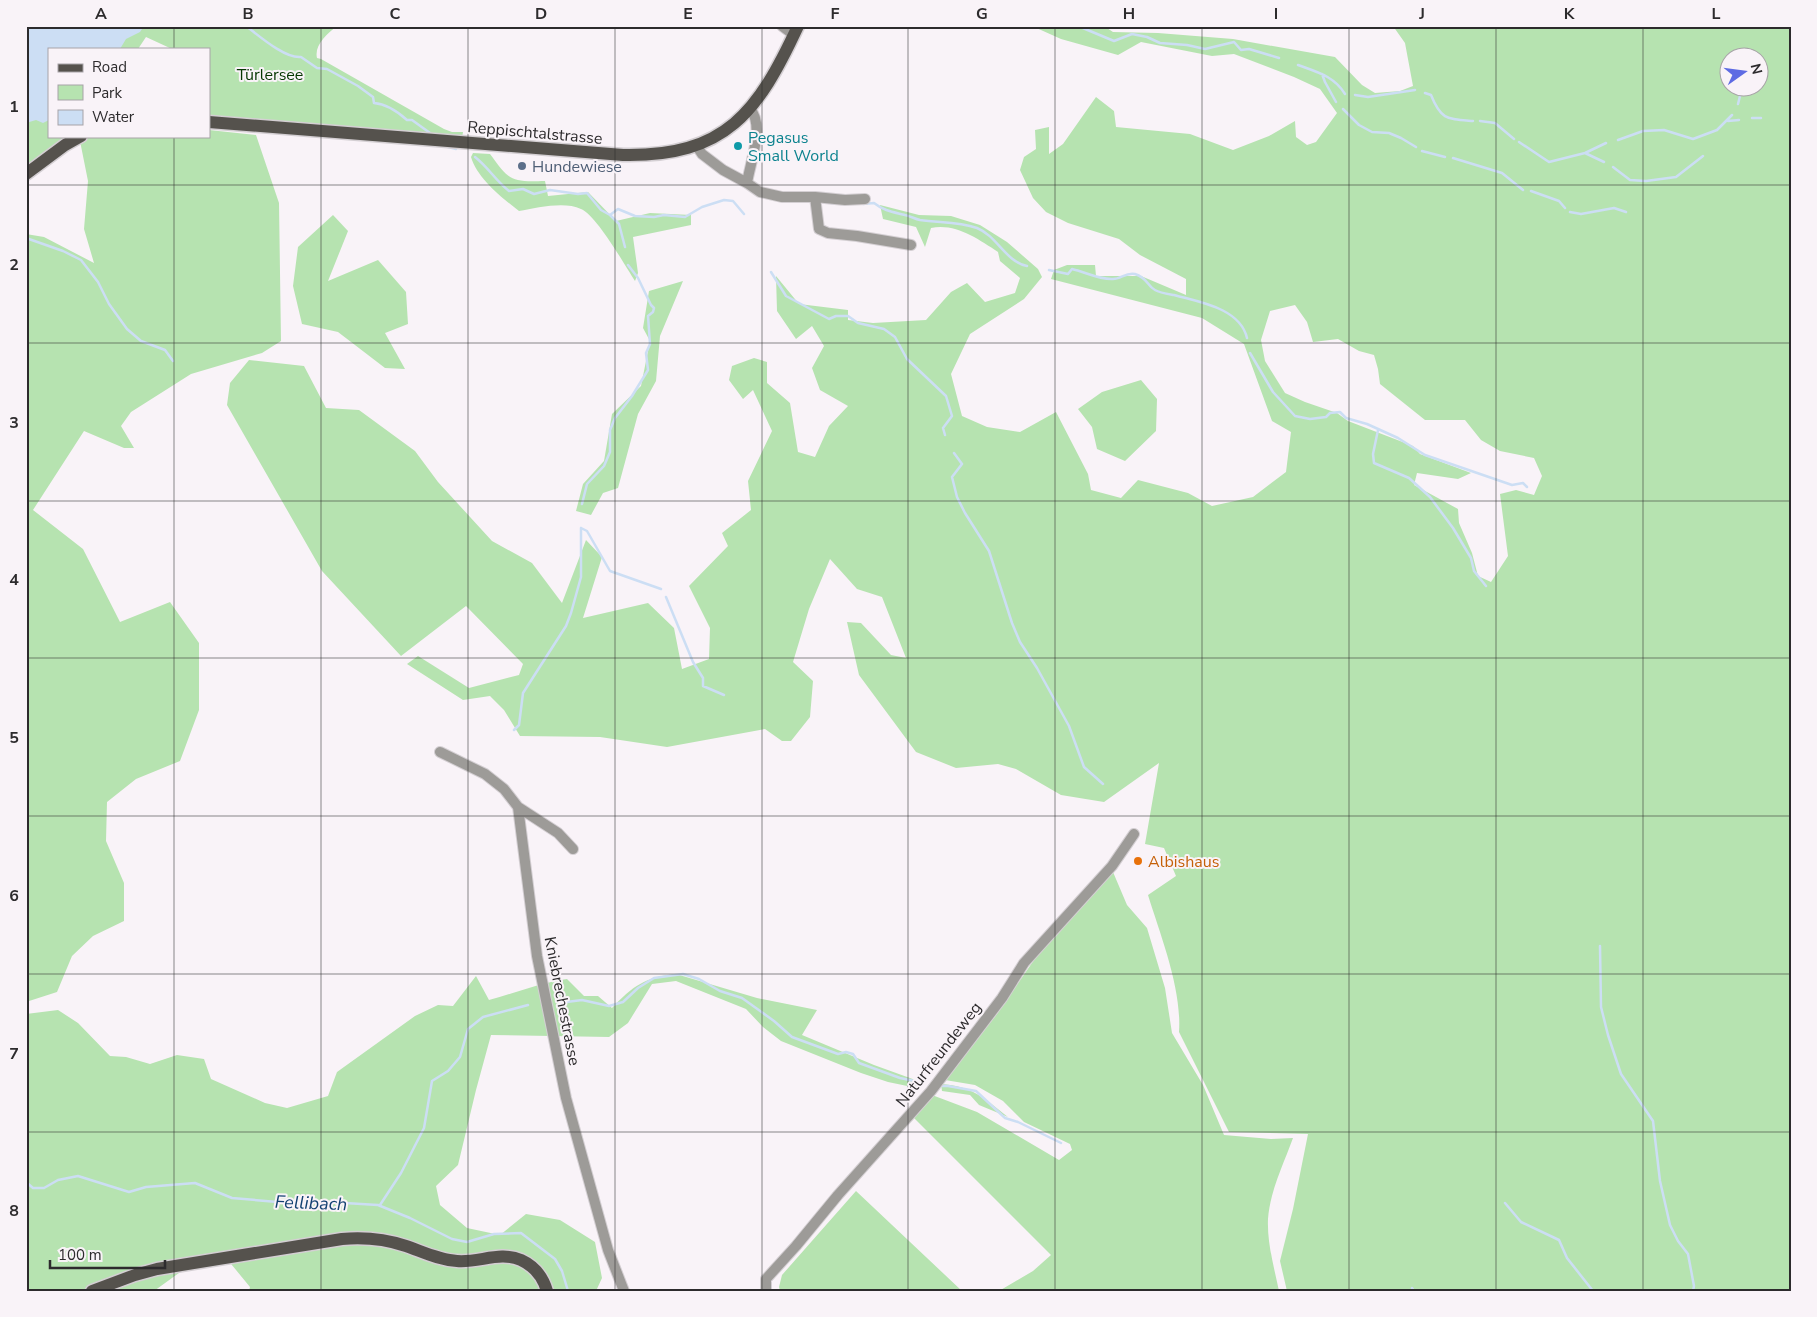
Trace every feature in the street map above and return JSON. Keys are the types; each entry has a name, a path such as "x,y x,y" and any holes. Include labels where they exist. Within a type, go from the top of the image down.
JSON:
{"main road":[{"name":"Reppischtalstrasse","path":"210,122 623,155 665,154 696,145 725,130 750,109 772,78 796,31"},
{"path":"26,174 77,138"},
{"path":"92,1291 157,1269 342,1239 364,1238 390,1241 439,1258 460,1261 468,1262 501,1256 516,1258 528,1264 536,1271 547,1291"}],"street":[{"path":"782,26 796,31"},
{"path":"747,182 758,126 756,118 750,109"},
{"path":"696,145 702,154 723,170 747,182 760,192 774,195 845,200 865,199"},
{"path":"815,197 820,229 828,234 857,236 911,245"},
{"path":"440,752 485,774 504,789 518,807 558,833 573,849"},
{"name":"Kniebrechestrasse","path":"518,807 538,956 566,1098 608,1250 624,1291"},
{"name":"Naturfreundeweg","path":"766,1291 766,1279 931,1091 1002,998 1024,963 1112,866 1134,834"}],"green space":[{"name":"Türlersee","path":"26,26 337,26 319,44 317,58 444,129 452,132 463,132 462,138 210,118 210,48 170,48 146,37 139,48 48,48 48,138 71,138 26,168"},
{"path":"1032,26 1104,26 1113,32 1158,33 1233,39 1335,57 1362,85 1375,93 1400,91 1413,86 1405,43 1393,26 1791,26 1791,1291 1287,1291 1280,1261 1308,1134 1229,1132 1179,1032 1179,1015 1174,981 1148,895 1176,876 1164,848 1145,844 1159,763 1104,802 1061,795 1016,769 998,764 956,768 916,752 859,675 847,622 861,623 891,655 906,658 882,597 857,589 830,559 809,609 793,662 813,681 810,717 791,741 782,741 765,729 667,747 600,737 520,736 504,710 490,696 463,700 407,664 418,656 469,688 519,675 523,664 466,606 401,656 322,571 227,405 230,383 249,360 304,366 326,408 359,410 415,451 438,482 492,541 532,563 562,603 586,540 602,557 583,618 648,603 674,628 682,669 709,659 710,628 689,586 728,546 722,533 751,510 748,481 772,431 753,390 743,399 729,380 732,366 754,358 767,362 767,383 790,403 798,452 815,457 829,426 848,406 820,390 812,368 824,346 812,326 796,339 777,311 776,276 799,304 848,310 848,320 873,323 926,320 951,292 967,283 985,302 1015,293 1020,278 1000,261 998,252 975,237 949,228 931,228 925,247 916,227 883,219 880,205 919,215 951,216 980,225 1007,242 1038,269 1042,277 1024,299 970,334 951,374 962,416 987,427 1020,432 1056,412 1088,474 1091,490 1121,498 1138,480 1188,493 1212,506 1253,497 1286,472 1291,432 1272,421 1244,344 1202,318 1051,279 1054,270 1067,265 1095,265 1096,276 1141,276 1186,295 1186,279 1140,255 1119,239 1068,223 1046,212 1033,198 1020,170 1024,157 1036,149 1035,130 1049,127 1049,154 1063,144 1096,97 1114,111 1116,127 1190,134 1233,150 1269,136 1295,121 1296,137 1307,145 1316,142 1337,113 1320,89 1234,54 1212,56 1141,42 1118,55 1061,39","holes":["1295,305 1307,322 1313,342 1338,339 1359,351 1374,355 1380,384 1425,420 1465,420 1481,440 1500,451 1534,458 1542,476 1534,495 1516,490 1500,494 1508,556 1491,582 1478,576 1472,553 1459,523 1458,509 1414,485 1417,473 1458,479 1471,473 1420,454 1413,446 1348,421 1337,413 1285,393 1265,361 1261,340 1270,311"]},
{"path":"210,130 256,135 279,203 281,341 262,353 191,374 131,412 121,426 134,448 124,448 84,431 33,510 83,549 120,622 170,602 199,643 199,710 180,761 136,779 107,802 106,841 124,883 124,921 93,936 72,956 57,992 26,1002 26,234 44,237 94,263 84,229 88,181 79,138 210,138"},
{"path":"473,153 490,154 507,175 517,180 545,181 548,196 588,192 616,221 650,213 691,215 691,225 633,237 638,273 635,281 610,241 587,213 581,209 567,206 550,206 519,211 484,180 474,165 471,157"},
{"path":"333,215 348,231 328,281 378,260 406,292 408,324 385,333 405,369 385,368 338,332 302,324 293,286 298,247"},
{"path":"683,281 660,336 656,381 638,414 618,488 603,493 591,515 576,511 583,484 604,461 612,414 641,386 650,341 643,328 649,291"},
{"path":"1141,380 1157,399 1156,431 1125,461 1097,449 1092,427 1078,409 1102,392"},
{"path":"1113,872 1127,905 1147,928 1165,988 1172,1033 1203,1085 1224,1135 1271,1139 1293,1138 1274,1188 1268,1219 1270,1246 1279,1291 999,1291 1033,1271 1051,1255 912,1116 932,1095 977,1112 1059,1160 1072,1150 1070,1144 1024,1122 1003,1101 975,1085 945,1080 997,1014 1045,944"},
{"path":"676,974 757,998 817,1010 802,1035 921,1082 917,1088 888,1082 861,1073 781,1041 763,1027 746,1009 676,981 652,984 628,1023 609,1037 491,1035 458,1165 436,1186 440,1205 467,1228 500,1235 526,1214 560,1220 595,1242 602,1278 596,1291 249,1291 250,1287 227,1259 190,1265 154,1291 26,1291 26,1014 58,1010 78,1023 110,1056 126,1057 150,1064 177,1055 204,1059 211,1079 265,1103 287,1108 328,1096 337,1072 415,1016 438,1005 453,1006 476,976 489,1000 567,979 584,996 598,996 612,1008 633,988 640,984 656,977"},
{"path":"941,1084 962,1087 978,1094 1008,1117 979,1105 970,1095 942,1091"},
{"path":"856,1191 962,1291 780,1291 782,1275"}],"water":[{"path":"26,26 144,26 140,32 126,39 121,48 48,48 48,120 43,123 36,120 26,123"}],"waterway":[{"path":"246,26 287,54 301,57 317,68 327,69 358,86 373,97 374,103 392,108 407,120 412,120 430,133"},
{"path":"1078,26 1114,41 1132,34 1147,37 1160,43 1187,45 1205,49 1234,42 1241,50 1249,49 1279,58"},
{"path":"1298,65 1330,79 1345,94"},
{"path":"1322,74 1336,102"},
{"path":"1355,95 1368,97 1415,90"},
{"path":"1425,93 1431,95 1438,109 1446,117 1473,121"},
{"path":"1738,104 1740,98"},
{"path":"1343,109 1359,125 1372,132 1389,133 1416,147"},
{"path":"1618,140 1643,131 1664,130 1693,139 1717,130 1732,115"},
{"path":"1752,118 1761,118"},
{"path":"1728,121 1739,120"},
{"path":"1480,121 1495,123 1514,139"},
{"path":"1519,142 1549,162 1585,153 1606,143"},
{"path":"448,147 456,149"},
{"path":"1422,151 1445,157"},
{"path":"1585,153 1604,162"},
{"path":"1613,167 1630,180 1646,181 1676,177 1703,156"},
{"path":"475,157 509,191 523,189 534,194 550,190 578,194 587,193 601,210 610,215 618,209 635,216 654,217 664,215 685,217 702,207 724,200 733,201 744,214"},
{"path":"1453,158 1502,173 1523,190"},
{"path":"1531,191 1559,201 1565,208"},
{"path":"831,203 842,204"},
{"path":"863,204 874,203 885,210 920,220 955,223 977,228 990,237 1013,260 1027,266"},
{"path":"1570,212 1581,214 1614,208 1626,212"},
{"path":"610,215 619,224 625,247"},
{"path":"26,238 63,251 81,260 98,282 109,304 127,329 141,341 165,350 173,361"},
{"path":"582,504 587,484 604,466 610,452 610,430 615,418 632,396 648,370 646,353 650,344 648,316 653,312 654,308 638,278 628,265"},
{"path":"1049,270 1068,274 1072,269 1108,279 1135,274 1157,291 1206,304 1227,313 1243,328 1247,338"},
{"path":"771,272 786,296 829,319 836,316 848,316 858,323 884,329 895,337 907,359 946,396 952,416 943,428 945,435"},
{"path":"1250,353 1273,392 1295,416 1310,419 1326,417 1330,413 1340,412 1346,418 1367,424 1398,438 1425,455 1512,485 1523,483 1527,487"},
{"path":"1378,430 1373,454 1374,463 1409,478 1430,497 1453,528 1471,558 1474,571 1486,586"},
{"path":"954,453 962,464 952,477 957,497 989,551 1020,642 1037,668 1069,726 1084,767 1103,784"},
{"path":"581,528 587,531 610,571 661,589"},
{"path":"514,730 519,725 523,693 566,626 571,613 581,577 581,528"},
{"path":"666,597 693,662 703,678 703,686 724,695"},
{"path":"1600,946 1601,1007 1608,1035 1621,1074 1653,1121 1660,1181 1670,1225 1678,1241 1688,1254 1694,1286 1693,1291"},
{"path":"559,1003 582,1000 609,1006 623,1002 638,988 654,978 683,974 699,979 720,991 742,998 774,1021 792,1037 838,1054 846,1052 853,1054 859,1063 900,1078 919,1082"},
{"path":"380,1205 401,1173 424,1128 432,1081 448,1071 460,1057 468,1029 483,1017 528,1005"},
{"path":"940,1086 976,1091 1005,1118 1018,1122 1061,1143"},
{"name":"Fellibach","path":"26,1182 33,1188 44,1188 58,1180 78,1176 129,1192 146,1187 195,1183 232,1198 289,1203 328,1202 378,1205 410,1218 452,1239 467,1242 494,1234 521,1233 555,1259 562,1271 568,1291"},
{"path":"1505,1203 1521,1222 1559,1240 1567,1258 1593,1291"}],"place":[{"name":"Pegasus Small World","path":"738,146"},
{"name":"Hundewiese","path":"522,166"},
{"name":"Albishaus","path":"1138,861"}]}
